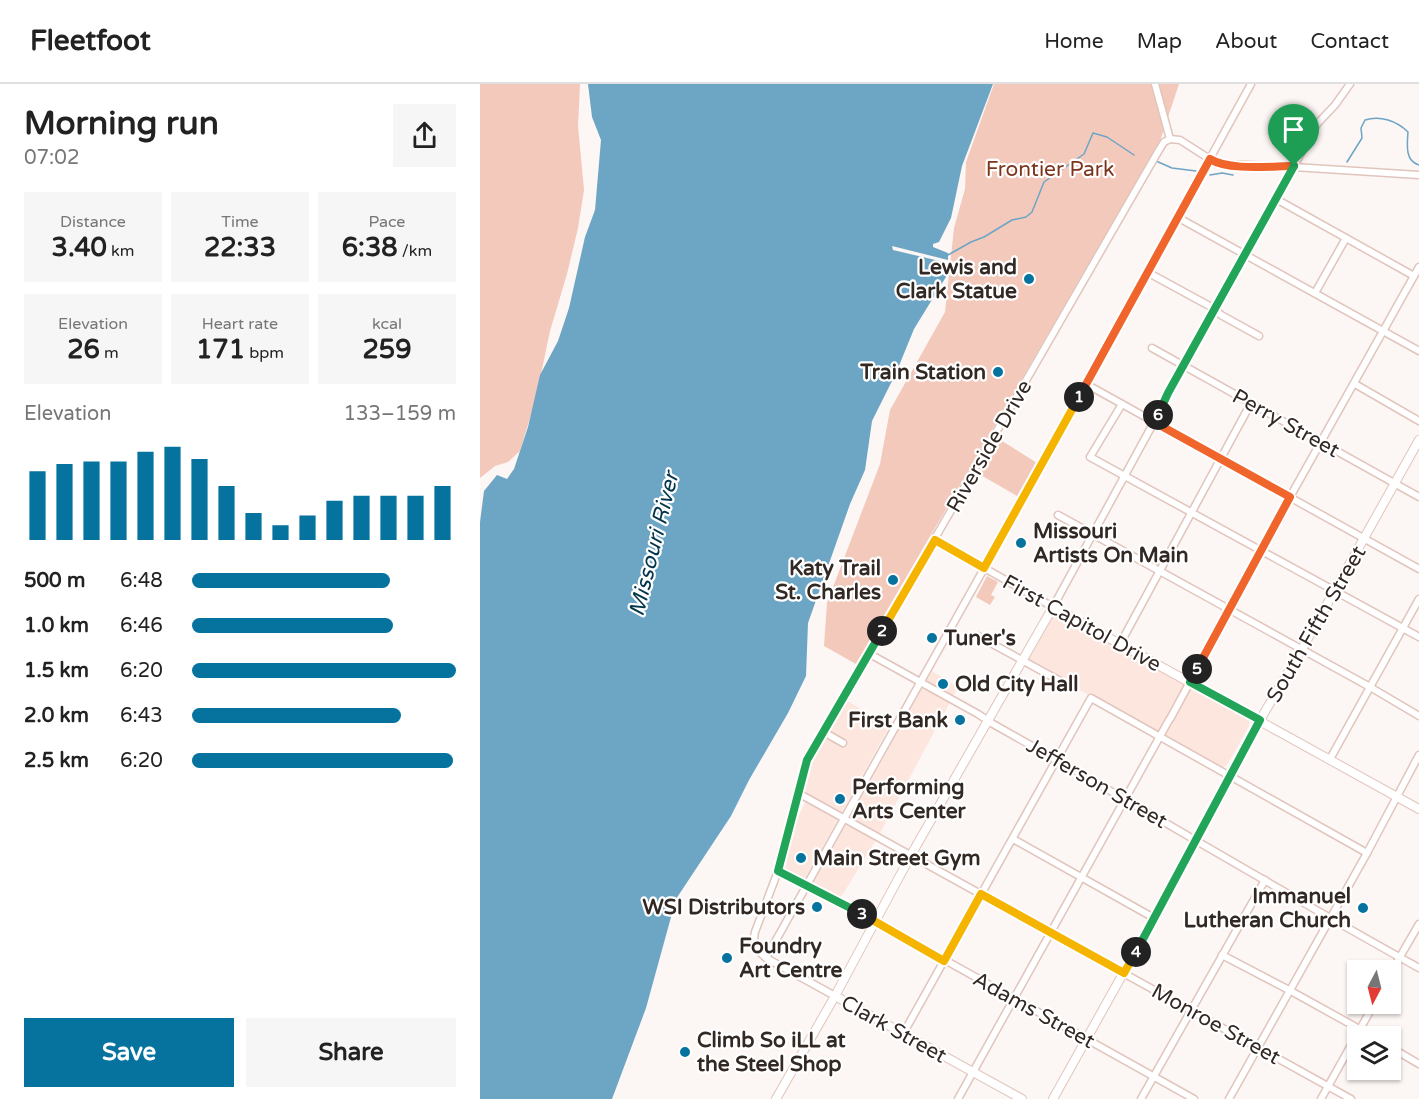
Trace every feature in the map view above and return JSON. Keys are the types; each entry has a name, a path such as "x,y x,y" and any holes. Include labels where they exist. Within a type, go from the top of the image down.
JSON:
{"main road":[{"name":"South Fifth Street","path":"1053,1099 1124,973 1260,720 1302,650 1419,440"},
{"name":"First Capitol Drive","path":"1053,607 1419,809"},
{"path":"776,1099 911,855 1053,607"},
{"name":"Clark Street","path":"835,996 1022,1099"}],"street":[{"path":"1155,84 1170,140 1180,140 1216,163 1419,175"},
{"path":"766,958 1251,84"},
{"path":"1053,607 1317,124 1350,84"},
{"name":"Riverside Drive","path":"766,958 756,947 754,937 778,871 807,760 1159,150 1164,142 1170,140"},
{"path":"1276,200 1414,276"},
{"path":"1177,217 1419,351"},
{"path":"1315,293 1346,238"},
{"path":"958,1099 1419,267"},
{"path":"1148,272 1259,336"},
{"name":"Perry Street","path":"1152,348 1419,497"},
{"path":"1086,384 1419,569"},
{"path":"1355,384 1419,421"},
{"path":"1120,644 1251,403"},
{"path":"1122,404 1090,457 1419,637"},
{"path":"1058,515 1371,687 1419,716"},
{"name":"First Capitol Drive","path":"935,540 1053,607"},
{"path":"1330,759 1419,599"},
{"path":"978,636 1073,688"},
{"name":"Jefferson Street","path":"868,653 1419,968"},
{"path":"903,1034 1091,698 1367,853"},
{"path":"822,731 843,743"},
{"path":"1229,1099 1367,853 1419,755"},
{"name":"Monroe Street","path":"798,793 1351,1099"},
{"path":"1013,839 1154,918"},
{"name":"Adams Street","path":"778,871 875,921 1194,1099"},
{"path":"1142,1099 1265,880"},
{"path":"1400,958 1419,924"},
{"path":"1222,955 1355,1026"},
{"name":"Clark Street","path":"766,958 835,996"},
{"path":"1321,1099 1347,1052"},
{"path":"1401,1053 1419,1064"}],"shaded area":[{"path":"1055,612 1249,721 1249,726 1227,765 1222,768 1027,661"},
{"path":"932,671 958,687 880,833 840,899 812,885"},
{"path":"846,700 889,727 804,880 786,871 785,868 795,823 809,795 804,791 810,765 828,728"}],"green space":[{"path":"480,84 580,84 578,126 584,190 567,274 550,331 536,398 520,451 508,462 495,466 480,478"},
{"name":"Frontier Park","path":"994,84 1179,84 1160,141 856,664 824,646 827,603 880,464 890,410 945,312 954,228 965,189 966,162"},
{"path":"999,439 1037,463 1019,497 979,474"},
{"path":"987,576 998,582 991,595 995,597 990,605 976,597"}],"water":[{"name":"Missouri River","path":"588,84 993,84 962,166 951,218 939,242 933,244 933,247 948,253 948,260 892,246 893,250 948,263 949,272 914,329 896,373 872,421 865,470 850,504 808,623 806,676 731,816 676,899 646,1008 612,1099 480,1099 480,522 484,491 497,475 507,479 514,469 528,427 540,375 558,341 569,308 585,237 595,210 601,140 592,117"}],"waterway":[{"path":"1347,162 1362,138 1361,128 1365,120 1376,118 1394,122 1408,132 1409,156 1414,163 1419,165"},
{"path":"948,255 1012,220 1026,217 1032,212 1044,182 1084,154 1093,133 1107,137 1134,155"},
{"path":"1156,161 1172,168 1196,171"},
{"path":"1210,175 1222,173 1233,175"}],"place":[{"name":"Lewis and Clark Statue","path":"1029,279"},
{"name":"Train Station","path":"998,372"},
{"name":"Missouri Artists On Main","path":"1021,543"},
{"name":"Katy Trail St. Charles","path":"893,580"},
{"name":"Tuner's","path":"932,638"},
{"name":"Old City Hall","path":"943,684"},
{"name":"First Bank","path":"960,720"},
{"name":"Performing Arts Center","path":"840,799"},
{"name":"Main Street Gym","path":"801,858"},
{"name":"WSI Distributors","path":"817,907"},
{"name":"Immanuel Lutheran Church","path":"1363,908"},
{"name":"Foundry Art Centre","path":"727,958"},
{"name":"Climb So iLL at the Steel Shop","path":"685,1052"}],"route":[{"path":"1210,159 1216,163 1228,165 1294,166 1154,422 1290,497 1190,682 1260,720 1124,973 981,894 944,961 875,921 778,871 807,760 935,540 984,568 1210,159"}]}
